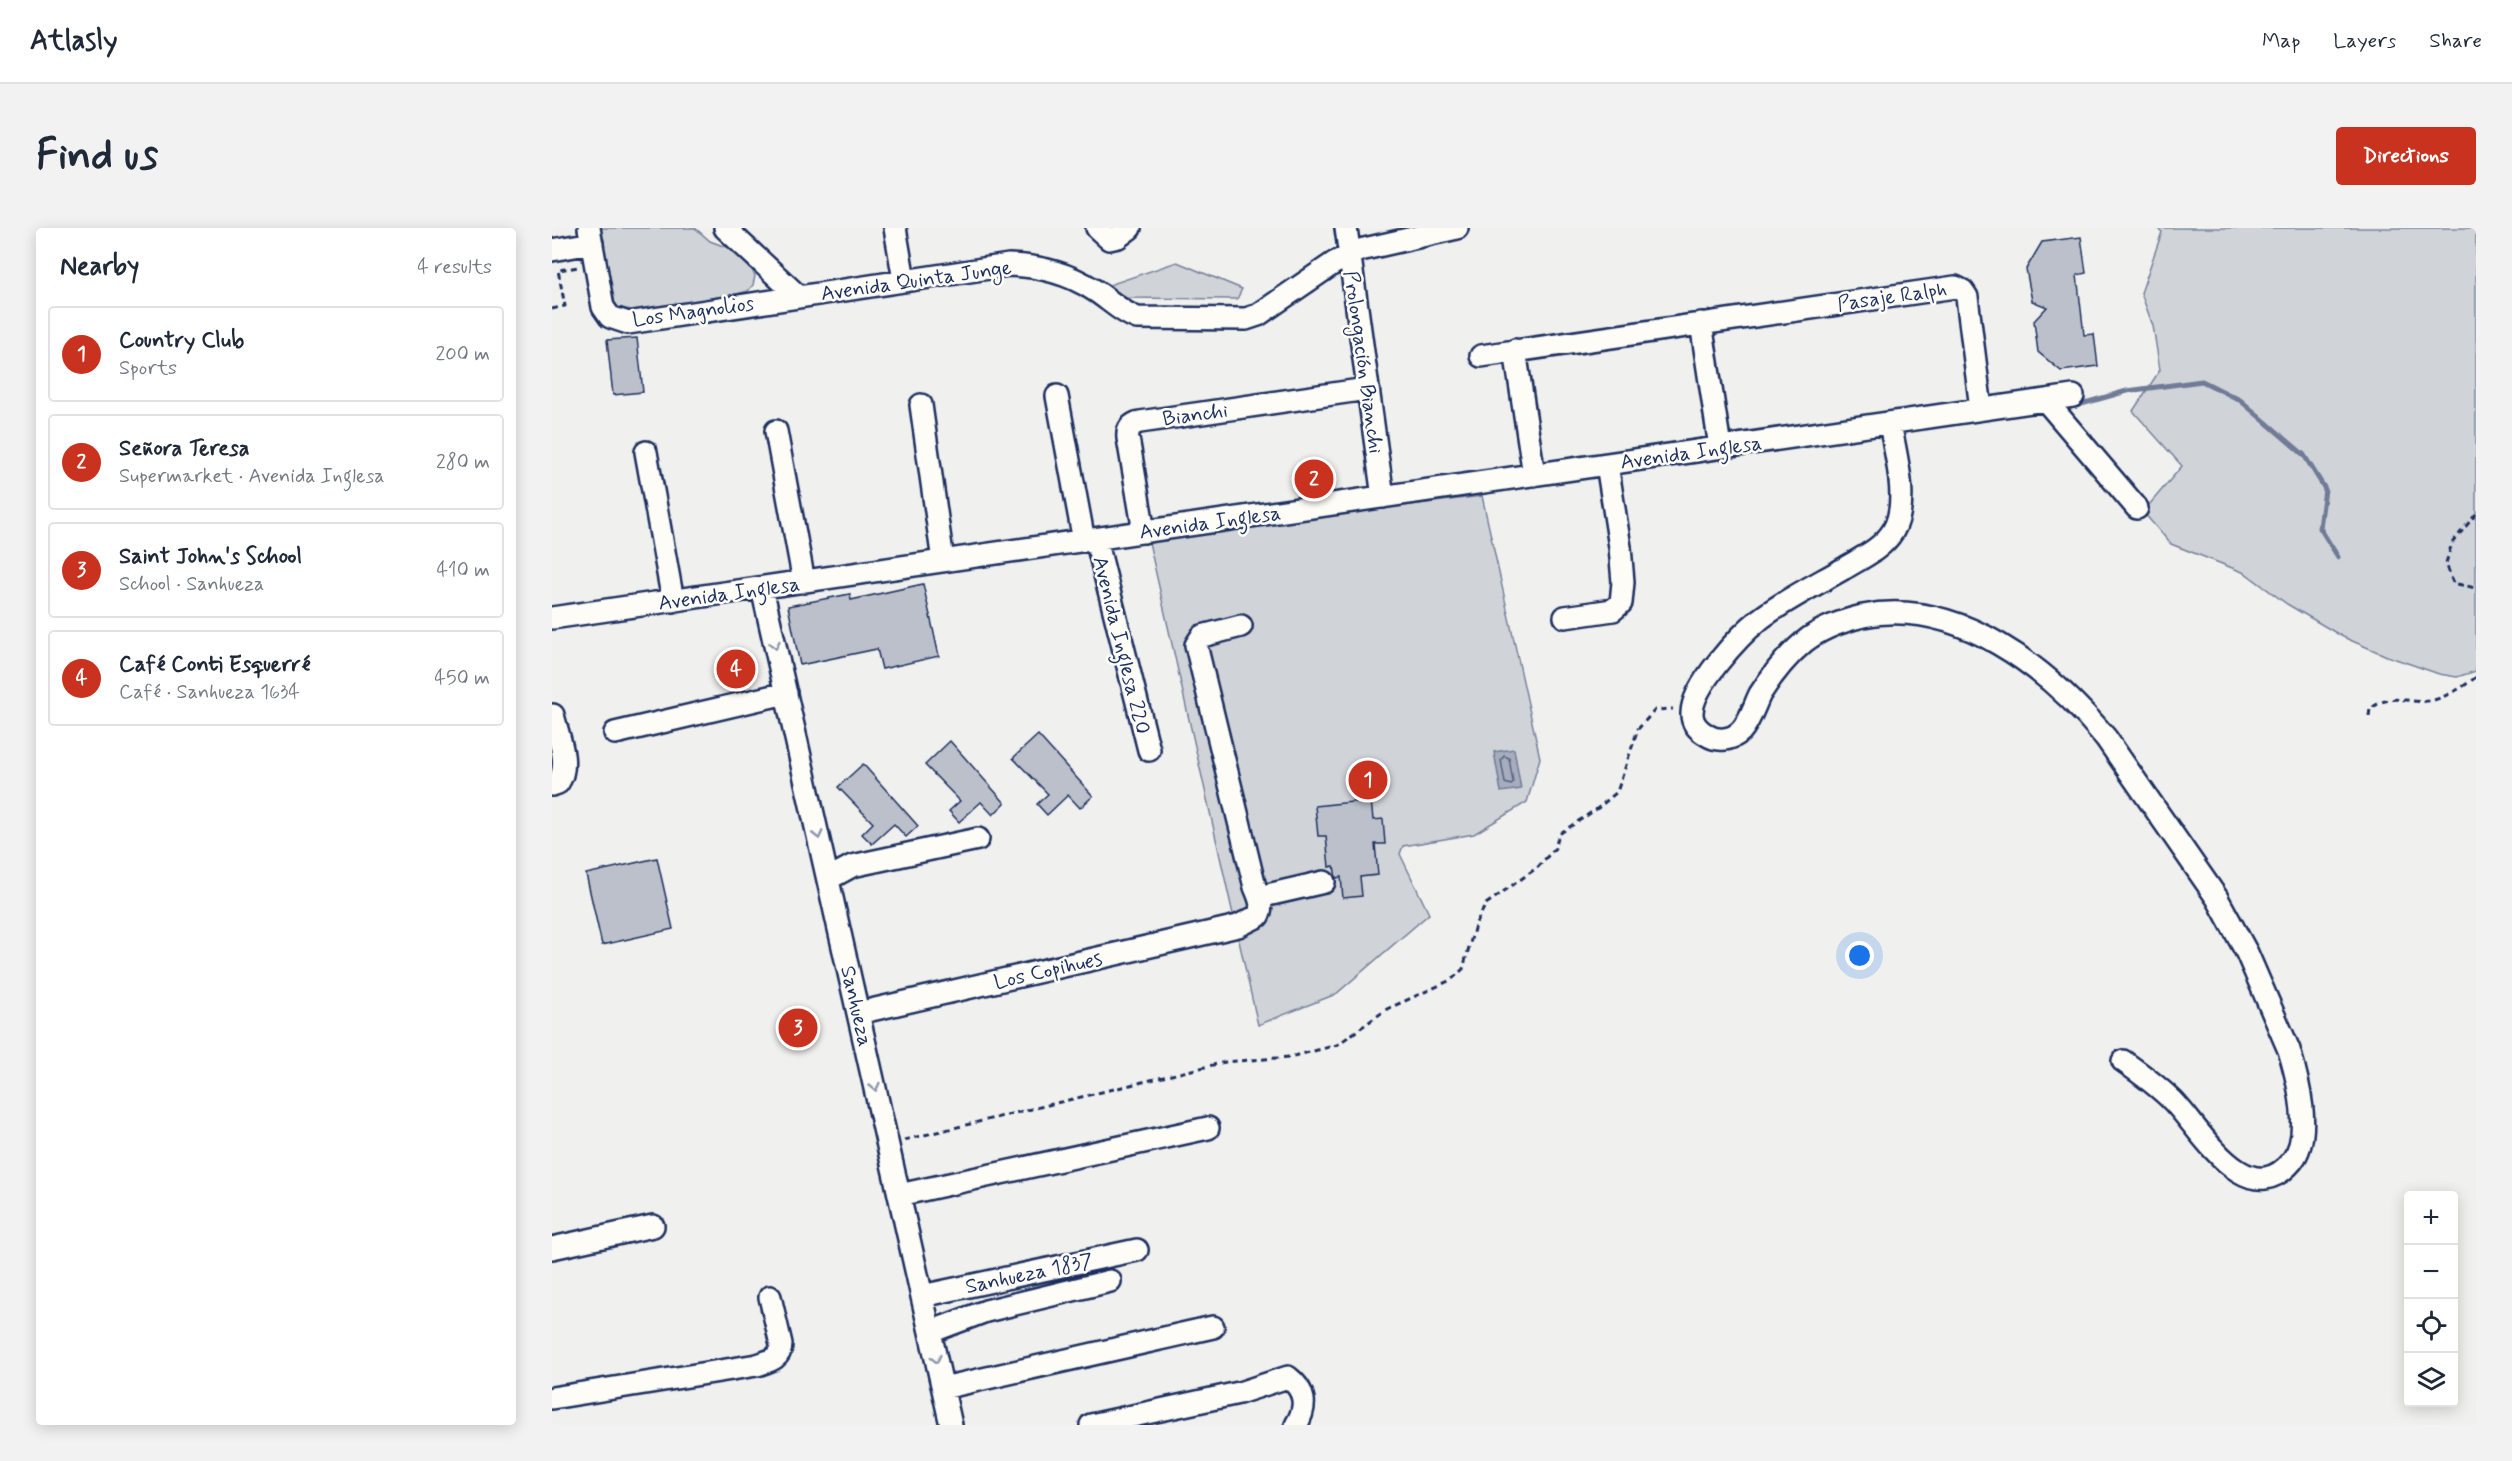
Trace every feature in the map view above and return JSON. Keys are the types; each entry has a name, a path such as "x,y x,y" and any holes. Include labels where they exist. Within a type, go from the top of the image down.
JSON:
{"street":[{"name":"Avenida Quinta Junge","path":"725,228 798,296 995,265 1030,266 1051,270 1078,281 1106,298 1123,312 1137,318 1238,319 1258,315 1349,255 1382,244 1457,228"},
{"path":"895,228 904,280"},
{"path":"1098,228 1106,237 1114,239 1130,228"},
{"name":"Prolongación Bianchi","path":"1346,228 1383,497"},
{"name":"Los Magnolios","path":"590,235 600,299 606,312 615,320 628,323 798,296"},
{"path":"552,250 590,235"},
{"name":"Pasaje Ralph","path":"1481,356 1950,287 1959,288 1968,301 1981,409"},
{"path":"1701,323 1720,447"},
{"path":"1515,350 1534,475"},
{"name":"Bianchi","path":"1144,532 1128,438 1132,425 1367,389"},
{"name":"Avenida Inglesa 220","path":"1057,396 1090,540 1149,750"},
{"name":"Avenida Inglesa","path":"552,618 2073,396"},
{"path":"2046,401 2137,508"},
{"path":"921,405 943,561"},
{"path":"1890,423 1901,500 1900,516 1893,532 1872,552 1774,610 1750,628 1704,684 1693,707 1693,721 1704,734 1719,739 1735,735 1745,724 1769,680 1804,642 1818,632 1836,624 1881,614 1931,617 1965,628 2007,650 2053,682 2106,738 2232,923 2295,1068 2302,1111 2302,1135 2296,1154 2291,1162 2276,1173 2260,1177 2240,1173 2220,1157 2172,1100 2123,1061"},
{"path":"776,431 804,582"},
{"path":"646,452 673,601"},
{"path":"1566,617 1613,610 1622,598 1620,547 1607,464"},
{"name":"Sanhueza","path":"762,588 951,1425"},
{"path":"1241,626 1202,636 1196,645 1255,887 1259,897 1324,882"},
{"path":"615,733 786,693"},
{"path":"552,785 558,783 564,775 564,764 553,715"},
{"path":"828,879 852,866 978,839"},
{"path":"828,879 854,877 893,869"},
{"name":"Los Copihues","path":"858,1013 1238,926 1258,916 1261,908 1259,897"},
{"path":"899,1195 1208,1128"},
{"path":"552,1248 653,1226"},
{"name":"Sanhueza 1837","path":"922,1296 1137,1250"},
{"path":"930,1332 986,1311 1110,1281"},
{"path":"552,1398 757,1365 777,1357 781,1352 781,1344 770,1297"},
{"path":"943,1388 1213,1327"},
{"path":"1092,1425 1239,1393 1288,1377 1298,1385 1303,1393 1303,1404 1296,1425"}],"path":[{"path":"552,309 565,306 558,270 595,265"},
{"path":"2476,514 2452,543 2446,563 2453,583 2476,588"},
{"path":"2369,716 2370,709 2378,703 2405,698 2421,701 2435,700 2467,685 2476,677"},
{"path":"888,1144 1225,1062 1290,1057 1337,1045 1387,1009 1451,980 1463,969 1475,925 1486,904 1538,867 1555,848 1559,834 1598,808 1617,792 1638,729 1655,710 1693,707"}],"shaded area":[{"path":"599,228 695,228 710,241 731,249 752,270 755,276 753,285 748,291 729,296 631,310 618,307 612,301"},
{"path":"2157,228 2476,228 2476,671 2457,677 2439,674 2387,656 2343,637 2287,604 2245,573 2171,544 2143,512 2182,466 2133,411 2160,370 2153,326 2141,293 2162,232"},
{"path":"1177,262 1242,289 1237,299 1122,298 1109,285"},
{"path":"1482,496 1540,758 1527,802 1474,834 1403,846 1400,854 1429,914 1336,994 1258,1025 1148,538"}],"water":[{"path":"1514,749 1521,789 1501,792 1494,752"}],"building":[{"path":"2081,237 2086,273 2077,275 2084,335 2094,334 2098,366 2061,371 2038,352 2034,321 2047,307 2032,301 2026,269 2042,242"},
{"path":"637,338 643,392 613,395 607,340"},
{"path":"923,584 939,656 882,669 877,649 800,665 788,606 850,594 851,600"},
{"path":"1038,735 1093,796 1080,808 1068,795 1047,815 1037,804 1048,794 1013,758"},
{"path":"950,741 1005,803 993,815 981,802 959,822 949,811 960,801 925,765"},
{"path":"863,764 918,826 906,837 894,824 872,844 862,834 873,823 838,787"},
{"path":"1371,800 1373,820 1383,819 1385,844 1375,844 1378,875 1360,877 1362,896 1343,898 1341,877 1336,878 1334,866 1329,867 1326,836 1318,836 1315,806"},
{"path":"657,858 673,929 602,945 586,874"}],"waterway":[{"path":"2071,407 2127,391 2202,381 2240,400 2304,455 2325,489 2320,528 2338,557"}],"place":[{"name":"Señora Teresa","path":"1314,479"},
{"name":"Café Conti Esquerré","path":"736,669"},
{"name":"Country Club","path":"1368,780"},
{"name":"Saint John's School","path":"798,1028"}]}
